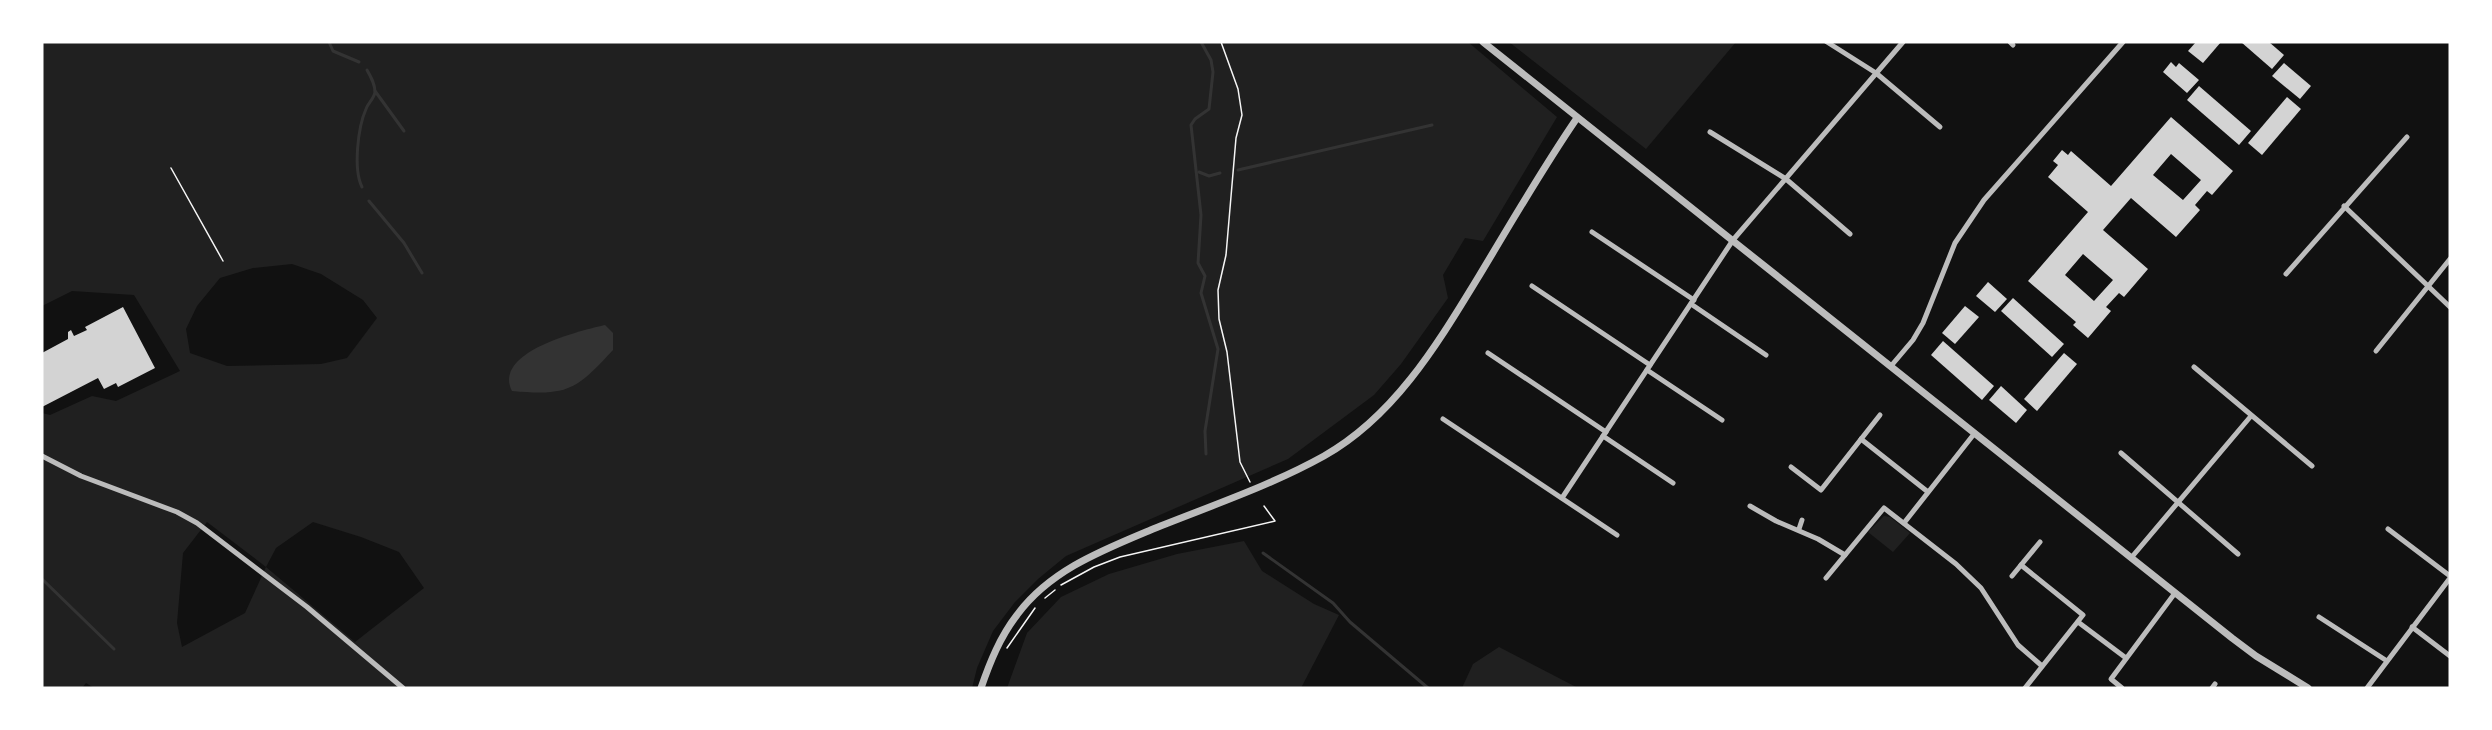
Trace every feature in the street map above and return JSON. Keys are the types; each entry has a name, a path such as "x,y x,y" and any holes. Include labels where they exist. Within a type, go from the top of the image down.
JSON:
{"street":[{"path":"1483,42 2175,593 2256,656 2308,688"},
{"path":"1827,42 1876,73 1940,127"},
{"path":"1562,498 1733,240 1903,42"},
{"path":"1891,366 1913,340 1923,322 1945,264 1984,200 2123,42"},
{"path":"981,688 992,657 1017,614 1036,593 1062,572 1099,552 1278,478 1325,455 1357,432 1399,395 1440,340 1577,118"},
{"path":"1710,132 1786,179 1850,234"},
{"path":"2286,274 2407,137"},
{"path":"2344,206 2450,307"},
{"path":"1592,232 1766,355"},
{"path":"2376,351 2450,259"},
{"path":"1532,286 1722,420"},
{"path":"1488,353 1673,483"},
{"path":"2194,367 2312,466"},
{"path":"1791,467 1821,490 1880,416"},
{"path":"2131,558 2251,416"},
{"path":"1443,419 1617,535"},
{"path":"1904,523 1974,434"},
{"path":"1861,439 1928,492"},
{"path":"2121,453 2238,554"},
{"path":"42,456 81,476 177,512 197,523 307,607 403,688"},
{"path":"1750,506 1776,521 1799,529 1845,555"},
{"path":"1827,578 1884,508 1956,564 1981,588 2018,645 2042,666"},
{"path":"1799,529 1802,520"},
{"path":"2367,688 2450,577 2388,529"},
{"path":"2012,576 2040,542"},
{"path":"2021,565 2083,615 2025,688"},
{"path":"2122,688 2111,679 2175,593"},
{"path":"2319,617 2387,660"},
{"path":"2078,622 2126,658"},
{"path":"2412,627 2450,656"}],"path":[{"path":"1221,42 1238,89 1242,115 1236,138 1226,255 1218,290 1240,462 1250,482"},
{"path":"171,168 222,261"},
{"path":"1044,599 1059,586 1094,567 1120,557 1275,521 1264,506"},
{"path":"1003,656 1019,629 1038,604"}],"shaded area":[{"path":"42,42 1468,42 1557,117 1483,241 1465,238 1443,275 1448,298 1401,364 1374,395 1288,459 1066,556 1015,602 993,631 977,668 972,688 94,688 86,683 82,688 42,688 42,413 50,415 92,396 116,401 180,371 134,295 72,291 42,306","holes":["292,264 321,274 363,300 377,318 347,358 321,364 227,366 190,353 186,329 197,306 220,278 253,268","207,522 266,567 245,613 182,647 177,623 183,553","313,522 399,552 424,588 355,642 266,567 276,548"]},
{"path":"1509,42 1736,42 1646,149"},
{"path":"605,325 613,333 613,350 580,382 559,391 512,391 509,377 514,365 526,355 559,338"},
{"path":"1884,516 1890,517 1910,533 1893,552 1868,532"},
{"path":"1244,541 1262,571 1314,604 1339,615 1301,688 1007,688 1027,633 1061,597 1109,574 1177,554"},
{"path":"1499,647 1578,688 1462,688 1473,664"}],"building":[{"path":"2196,42 2221,42 2203,63 2188,51"},
{"path":"2241,42 2269,42 2284,55 2272,69"},
{"path":"2171,62 2176,67 2179,63 2199,80 2187,93 2163,72"},
{"path":"2284,63 2311,86 2300,99 2272,76"},
{"path":"2199,86 2251,131 2239,145 2187,100"},
{"path":"2287,97 2301,109 2262,155 2248,143"},
{"path":"2171,117 2233,171 2212,195 2207,191 2195,205 2200,210 2176,237 2131,198 2103,230 2148,269 2124,297 2119,293 2106,307 2111,311 2088,338 2073,325 2076,322 2028,281 2088,212 2048,177 2058,165 2053,161 2062,150 2068,155 2071,151 2111,186","holes":["2171,154 2201,180 2183,200 2153,175","2083,254 2113,280 2094,301 2065,275"]},
{"path":"1988,282 2007,299 1995,312 1976,296"},
{"path":"2013,298 2064,344 2052,357 2001,311"},
{"path":"1965,306 1979,317 1955,344 1942,333"},
{"path":"123,307 155,368 118,387 116,383 104,389 98,378 42,407 42,353 68,339 68,332 71,330 74,336 87,330 85,327"},
{"path":"1943,341 1994,386 1982,400 1931,355"},
{"path":"2064,353 2077,364 2037,411 2024,399"},
{"path":"2001,386 2027,410 2016,423 1989,400"}],"waterway":[{"path":"329,42 333,51 359,62"},
{"path":"1201,42 1211,60 1213,72 1209,109 1195,119 1191,125 1201,215 1198,263 1205,276 1201,293 1218,349 1205,431 1206,454"},
{"path":"362,187 357,159 359,137 363,117 375,92 374,83 367,70"},
{"path":"375,91 404,131"},
{"path":"1238,170 1432,125"},
{"path":"1199,172 1209,176 1220,173"},
{"path":"369,201 404,243 422,273"},
{"path":"1263,553 1333,603 1350,622 1428,688"},
{"path":"42,579 114,649"}]}
